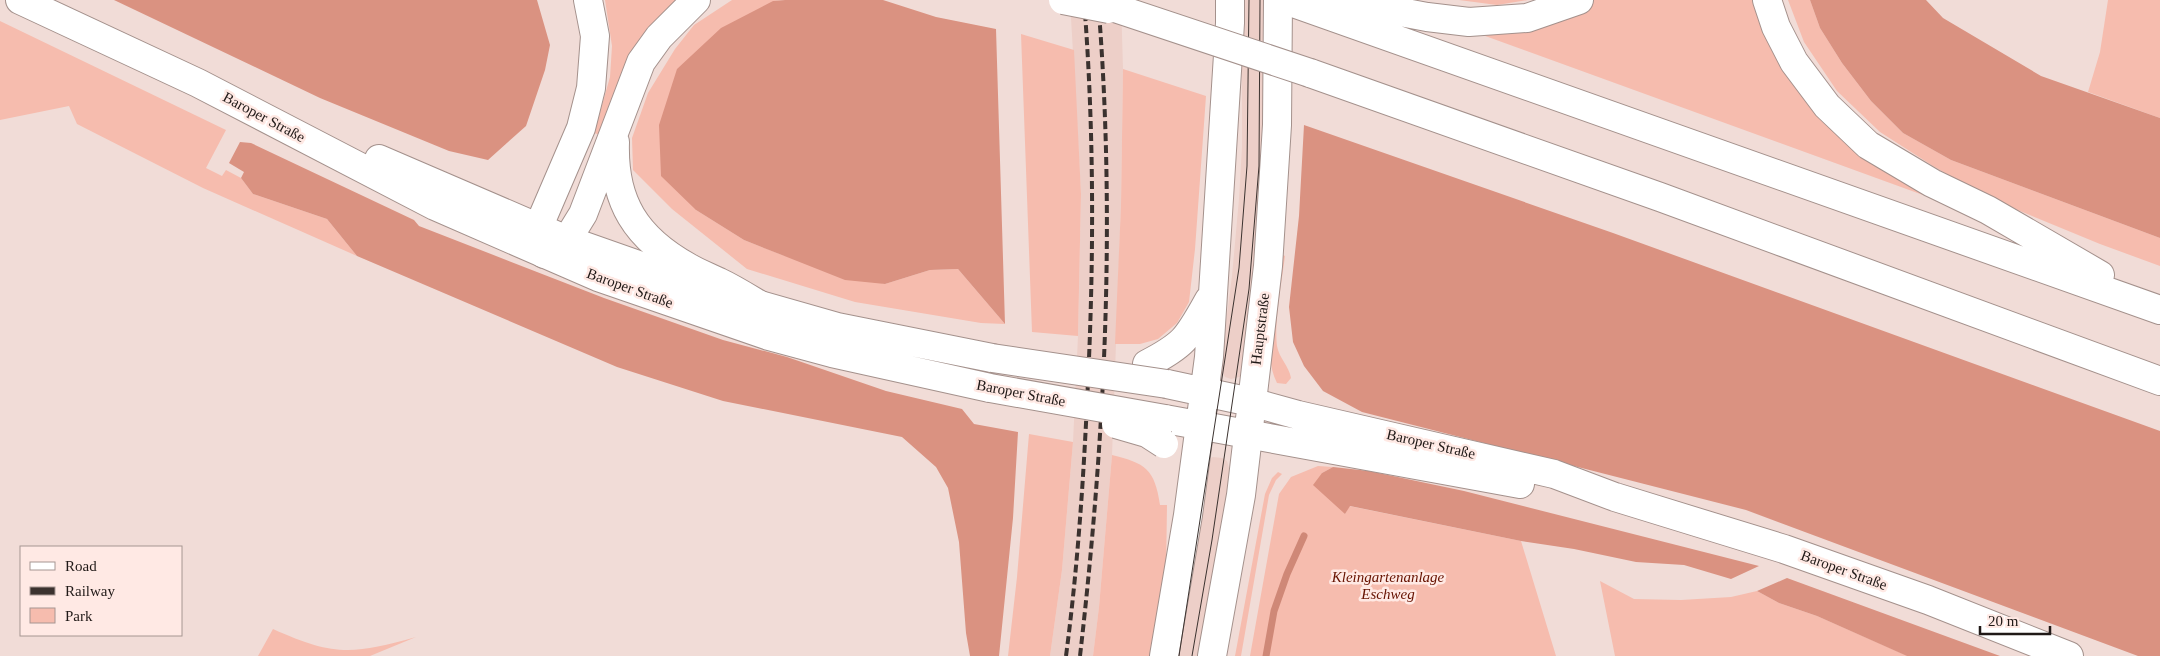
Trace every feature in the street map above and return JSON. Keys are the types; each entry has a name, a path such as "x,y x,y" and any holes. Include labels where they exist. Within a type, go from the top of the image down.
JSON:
{"main road":[{"name":"Baroper Straße","path":"20,0 198,83 435,206 541,241 598,277 769,336 832,353 990,388 1093,407 1164,431 1200,425 1550,490 1615,497"},
{"path":"588,0 595,36 591,88 581,128 541,241 566,240 583,214 641,62 659,36 696,0"},
{"path":"1063,0 1130,13"},
{"path":"1091,0 1310,73 1660,197 2160,381"},
{"path":"1164,656 1188,515 1204,392 1214,290 1230,0"},
{"name":"Hauptstraße","path":"1212,656 1241,495 1274,198 1277,125 1278,0"},
{"path":"1285,0 1469,22 1527,18 1579,0"},
{"path":"1767,0 1776,28 1794,62 1827,106 1868,145 1932,183 1988,210 2160,310"},
{"path":"1337,6 2160,310"},
{"path":"615,130 614,163 619,189 626,210 648,237 659,249 689,268 720,282 763,307"},
{"name":"Baroper Straße","path":"566,240 718,293 837,327 992,358 1167,384 1554,474 1615,497 1784,549 1928,600 2069,656"},
{"name":"Baroper Straße","path":"1097,373 1129,365 1147,364 1168,354 1182,343 1193,330 1214,290"},
{"path":"1164,431 1186,477 1188,515"}],"shaded area":[{"path":"114,0 537,0 550,45 545,70 526,126 488,160 449,151 320,98"},
{"path":"883,0 936,17 996,29 1005,324 958,269 930,270 885,284 845,280 744,240 696,210 661,176 659,125 677,69 721,28 773,1"},
{"path":"1070,0 1121,0 1123,69 1121,205 1112,455 1093,656 1050,656 1062,570 1073,442 1078,336 1081,194"},
{"path":"1242,0 1265,0 1265,167 1243,376 1231,379 1225,377 1220,368 1232,276 1239,199 1242,147"},
{"path":"1810,0 1926,0 1943,18 2041,76 2160,118 2160,238 1951,160 1903,133 1871,101 1842,63 1820,28"},
{"path":"1304,125 1613,233 2160,431 2160,656 2138,656 1746,510 1362,412 1323,391 1304,366 1293,342 1289,307 1299,216"},
{"path":"240,142 251,143 414,220 419,226 604,298 723,340 787,357 886,391 962,409 974,424 1018,432 1013,518 999,656 970,656 966,633 959,542 948,488 936,467 902,437 723,401 617,367 357,256 327,219 253,194 241,178 244,172 229,163"},
{"path":"1213,457 1222,458 1227,461 1231,475 1198,656 1174,656 1208,459"},
{"path":"1333,467 1369,471 1464,491 1759,566 1731,579 1684,565 1636,562 1350,506 1345,514 1313,485 1322,473"},
{"path":"1787,578 2000,656 1907,656 1817,616 1779,603 1757,591"}],"green space":[{"path":"605,0 676,0 659,18 603,136 594,133 610,77 612,46"},
{"path":"732,0 785,0 773,1 696,210 744,240 782,255 885,284 930,270 958,269 1005,324 981,323 855,302 747,269 672,209 633,170 632,138 648,93 675,49 694,25"},
{"path":"1459,0 1528,0 1497,5"},
{"path":"1593,0 1757,0 1906,183 1923,195 1477,33 1570,15"},
{"path":"1788,0 1810,0 1820,28 1842,63 1871,101 1903,133 1951,160 2160,238 2160,266 2100,244 1986,197 1880,132 1837,91 1804,42"},
{"path":"2108,0 2160,0 2160,118 2088,92 2100,52"},
{"path":"0,21 226,130 206,168 222,176 226,170 241,178 253,194 327,219 357,256 203,188 77,124 69,106 0,120"},
{"path":"1021,34 1074,50 1081,194 1078,336 1032,332"},
{"path":"1123,69 1206,96 1195,249 1189,302 1177,323 1158,339 1140,344 1115,344 1121,205"},
{"path":"1283,255 1285,256 1276,337 1278,350 1291,378 1286,384 1277,383 1272,370 1270,354 1271,320"},
{"path":"1029,434 1073,442 1062,570 1050,656 1008,656 1017,577"},
{"path":"1112,455 1133,461 1146,469 1155,483 1160,505 1167,505 1166,572 1152,656 1093,656"},
{"name":"Kleingartenanlage Eschweg","path":"1318,466 1333,467 1322,473 1345,514 1349,506 1521,541 1556,656 1250,656 1279,494 1291,477"},
{"path":"1278,472 1282,474 1276,480 1269,495 1241,656 1235,656 1265,494 1272,478"},
{"path":"1600,581 1634,599 1681,600 1731,597 1757,591 1779,603 1817,616 1908,656 1615,656"},
{"path":"273,629 312,644 343,650 375,647 416,637 370,656 258,656"}],"waterway":[{"path":"1266,656 1274,611 1287,574 1304,536"}],"tram line":[{"path":"1179,656 1239,268 1247,166 1249,0"},
{"path":"1192,656 1212,540 1249,289 1259,166 1260,0"}],"railway":[{"path":"1066,656 1074,588 1082,484 1091,286 1092,190 1090,95 1084,0"},
{"path":"1080,656 1096,492 1105,328 1106,164 1098,0"}]}
